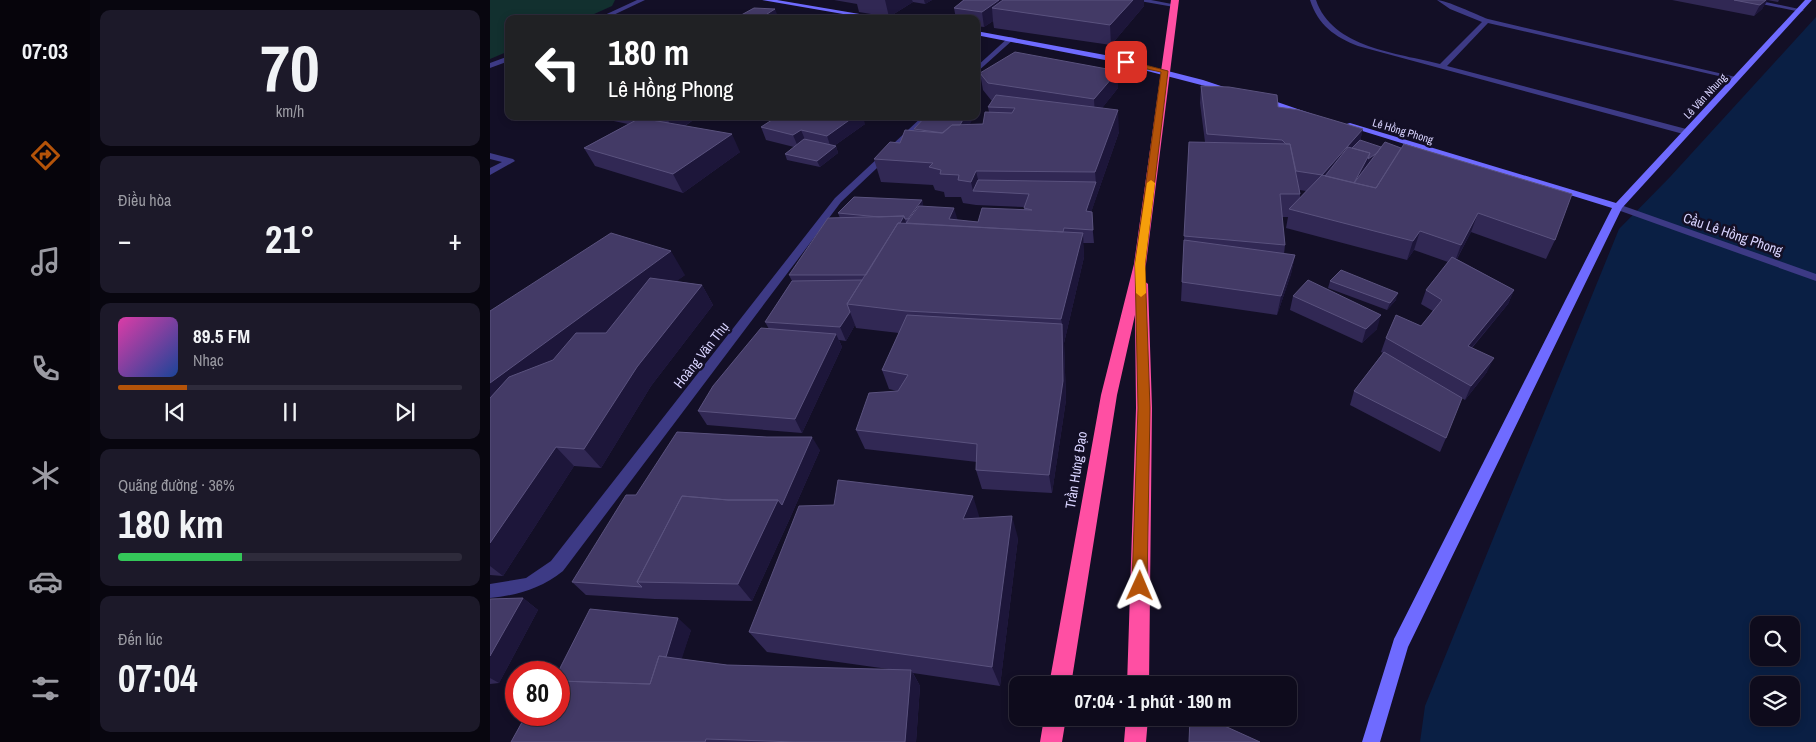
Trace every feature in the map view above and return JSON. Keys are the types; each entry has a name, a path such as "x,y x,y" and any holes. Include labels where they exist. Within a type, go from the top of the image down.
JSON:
{"highway":[{"name":"Trần Hưng Đạo","path":"1062,676 1109,395 1140,264 1174,3"},
{"name":"Trần Hưng Đạo","path":"1138,676 1144,408 1140,264"},
{"path":"1051,742 1054,726"},
{"path":"1135,742 1136,726"}],"street":[{"path":"608,15 642,0"},
{"path":"765,0 861,15"},
{"path":"1137,0 1174,3"},
{"path":"1313,0 1315,9 1326,26 1355,43 1442,68 1687,132"},
{"path":"1440,0 1452,8 1486,21 1736,78"},
{"path":"1745,0 1801,10"},
{"name":"Lê Văn Nhung","path":"1371,742 1400,645 1618,207 1810,0"},
{"path":"1442,68 1486,21"},
{"path":"980,34 1011,38 1165,71 1240,93"},
{"path":"980,67 1011,38"},
{"path":"490,66 505,60"},
{"path":"1250,96 1316,116"},
{"name":"Hoàng Văn Thụ","path":"490,592 529,586 546,576 557,566 838,200 924,120"},
{"name":"Lê Hồng Phong","path":"1335,122 1618,207"},
{"path":"490,156 510,162 490,172"},
{"name":"Cầu Lê Hồng Phong","path":"1618,207 1816,278"}],"green space":[{"path":"490,0 615,0 612,6 592,15 505,15 505,53 490,59"}],"water":[{"path":"1816,17 1816,742 1420,742 1425,706 1619,229 1670,177"}],"building":[{"path":"964,0 999,0 982,12 954,8"},
{"path":"1003,0 1133,0 1110,25 992,8"},
{"path":"1734,0 1766,0 1760,5"},
{"path":"754,8 775,9 767,14 772,15 741,15"},
{"path":"1015,52 1118,71 1094,99 988,83 980,73"},
{"path":"1201,86 1229,87 1277,95 1278,107 1299,110 1363,129 1322,175 1296,171 1290,144 1286,144 1282,140 1207,134"},
{"path":"996,95 1118,110 1095,172 976,171 971,182 958,180 959,175 940,174 941,170 929,167 933,163 874,159 890,142 900,143 905,130 942,133 952,125 983,124 985,112 1012,113 1015,108 988,107"},
{"path":"636,120 652,120 732,134 673,174 584,148"},
{"path":"772,120 849,120 827,136 801,130 793,135 761,127"},
{"path":"922,120 963,120 960,125 952,125 943,133 914,129"},
{"path":"804,139 836,146 817,161 785,154"},
{"path":"1360,140 1381,147 1377,153 1368,159 1370,153 1352,148"},
{"path":"1189,142 1290,144 1300,194 1280,194 1285,245 1184,236"},
{"path":"1385,142 1401,148 1376,188 1354,183"},
{"path":"1404,144 1572,194 1555,240 1478,213 1461,245 1420,231 1413,241 1289,209 1322,175 1376,188"},
{"path":"1348,147 1370,153 1354,183 1325,176"},
{"path":"978,180 1096,182 1086,211 1092,212 1093,230 1064,228 1063,232 906,223 919,206 954,208 949,219 978,222 982,208 1032,210 1024,208 1029,194 973,191"},
{"path":"854,197 922,200 908,219 905,219 904,216 879,217 838,213"},
{"path":"904,216 866,275 789,275 828,218"},
{"path":"898,223 1083,233 1061,319 906,311 847,304"},
{"path":"611,233 671,251 490,383 490,311"},
{"path":"1184,240 1295,255 1281,296 1182,282"},
{"path":"1452,257 1514,290 1468,346 1494,358 1471,386 1386,338 1396,315 1421,326 1442,300 1426,290"},
{"path":"1341,270 1398,293 1390,303 1330,281"},
{"path":"650,278 702,285 637,367 584,449 556,447 490,543 490,398 509,377 553,360 576,333 606,333"},
{"path":"862,280 847,304 850,312 840,327 765,322 792,281"},
{"path":"1308,280 1381,315 1366,329 1293,296"},
{"path":"907,315 1062,324 1063,381 1049,475 976,470 977,444 856,430 869,393 898,391 908,375 882,370"},
{"path":"761,328 836,334 795,419 698,411 713,386"},
{"path":"1384,352 1462,398 1446,438 1354,391"},
{"path":"677,432 767,437 812,437 782,505 778,500 728,500 682,496 637,582 642,587 572,582 626,495 636,495"},
{"path":"838,480 973,496 963,519 1012,516 992,667 749,632 799,506 834,505"},
{"path":"682,496 728,500 778,500 738,584 637,582"},
{"path":"523,598 490,656 490,599"},
{"path":"590,609 678,618 666,657 659,656 650,684 570,681 570,661 564,661"},
{"path":"659,656 727,665 911,670 905,742 796,742 706,739 705,742 511,742 520,726 570,726 570,681 650,684"},
{"path":"1190,726 1225,726 1260,742 1189,742"}],"slow traffic":[{"path":"1141,293 1140,264 1151,183"}],"route":[{"path":"1126,62 1165,71 1140,264 1144,408 1140,586"}]}
